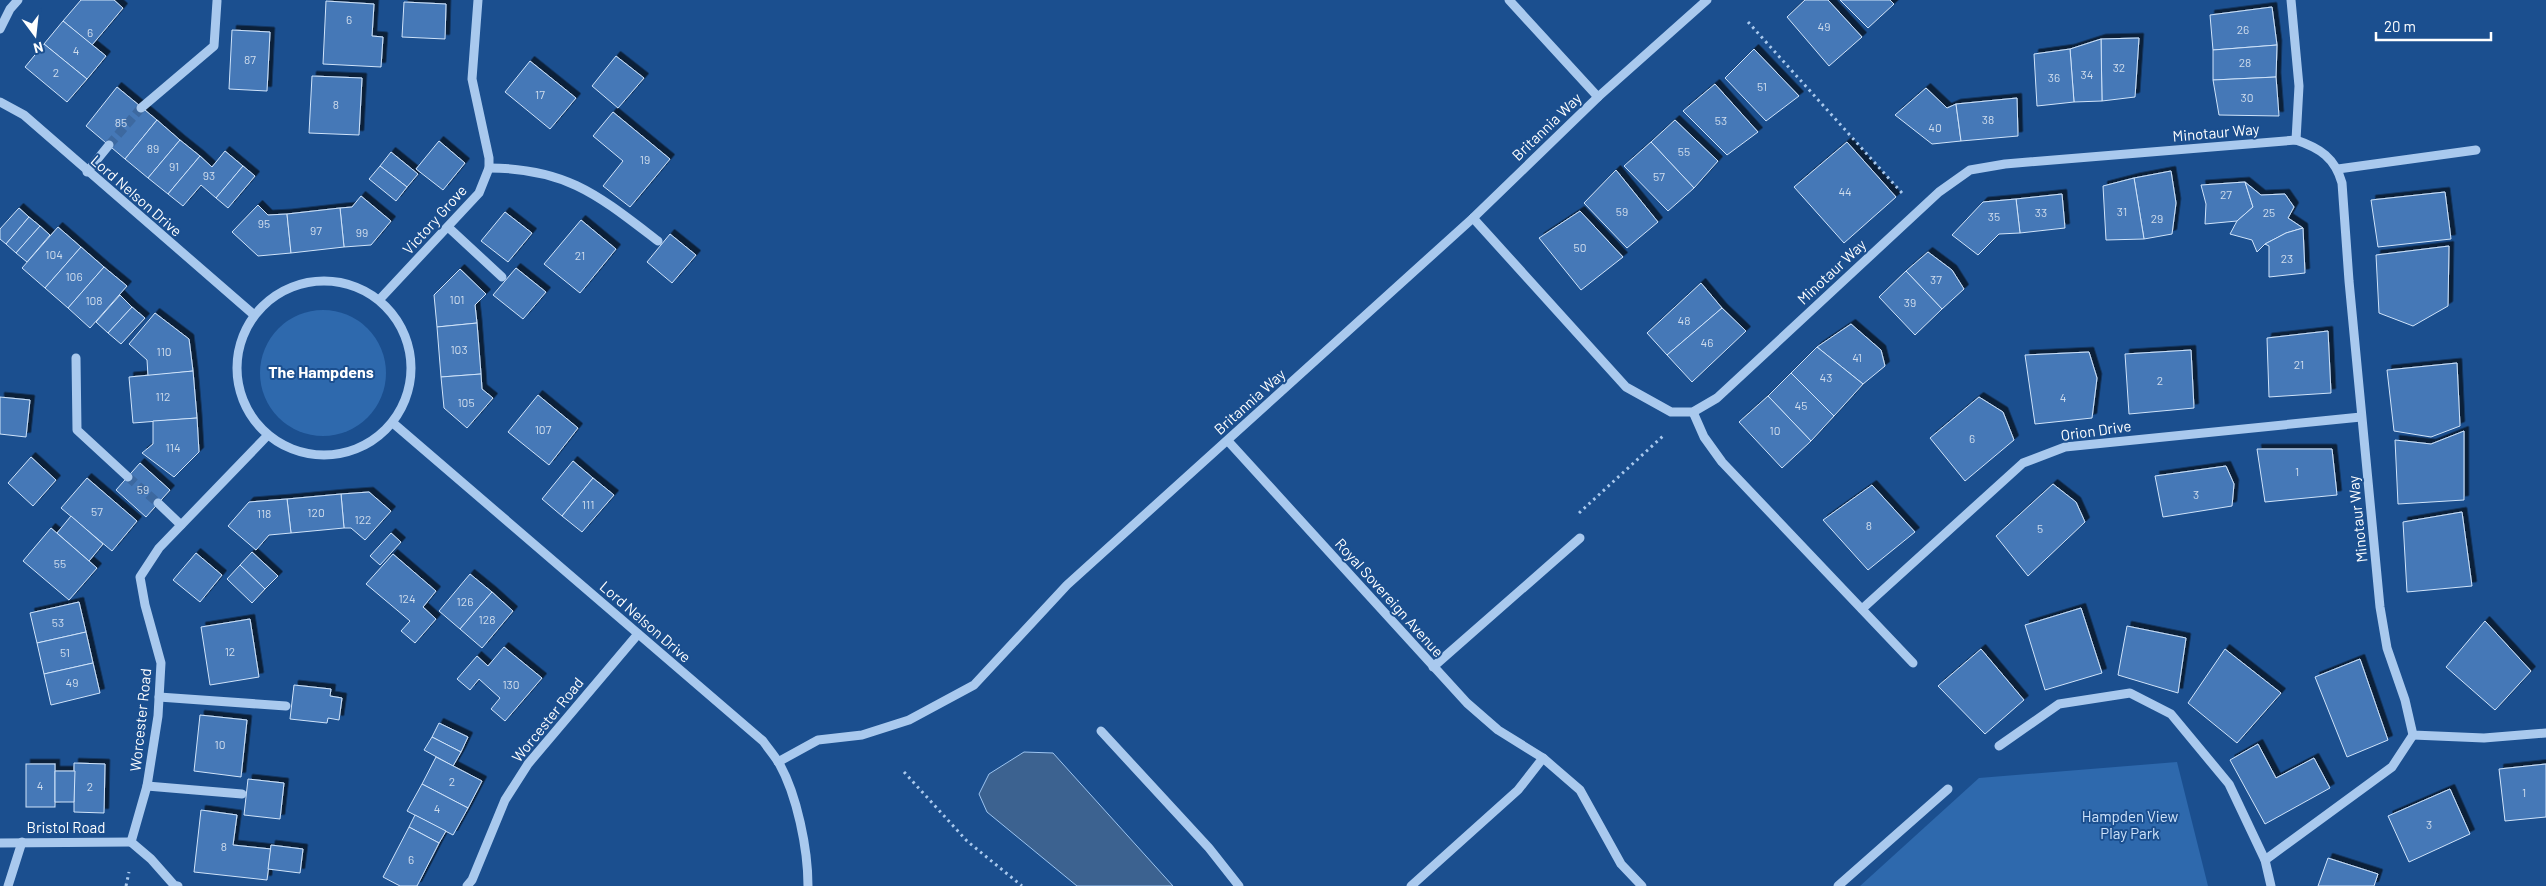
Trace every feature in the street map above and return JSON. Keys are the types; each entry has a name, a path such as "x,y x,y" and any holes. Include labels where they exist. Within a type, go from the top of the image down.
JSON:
{"street":[{"path":"0,29 10,9 18,0"},
{"name":"Victory Grove","path":"380,300 479,193 489,168 489,158 472,79 478,0"},
{"path":"1509,0 1598,97"},
{"name":"Britannia Way","path":"778,762 818,740 862,735 909,720 974,685 1067,585 1472,218 1598,97 1707,0"},
{"path":"2291,0 2299,86 2296,140"},
{"path":"141,108 214,46 217,1"},
{"name":"Lord Nelson Drive","path":"0,102 24,115 87,172 253,314"},
{"name":"Minotaur Way","path":"1693,412 1717,398 1939,192 1970,170 2005,164 2296,140 2317,147 2338,169 2342,183 2361,417 2380,607 2387,648 2405,700 2414,735"},
{"path":"87,172 109,145"},
{"path":"2338,169 2476,150"},
{"path":"489,168 519,168 565,179 603,199 658,241"},
{"path":"1472,218 1626,387 1671,412 1693,412 1704,437 1722,462 1913,663"},
{"path":"448,227 502,277"},
{"path":"337,280 380,300 406,336 411,381 394,423 356,451 309,456 267,436 241,400 236,356 253,314 290,286 337,280"},
{"path":"76,358 77,430 128,477"},
{"name":"Orion Drive","path":"1862,609 2023,463 2065,447 2361,417"},
{"name":"Lord Nelson Drive","path":"394,423 763,741 778,762 796,811 808,873 808,886"},
{"name":"Worcester Road","path":"132,842 147,786 159,697 161,663 145,605 140,577 159,548 267,436"},
{"name":"Royal Sovereign Avenue","path":"1228,441 1432,667 1467,703 1498,730 1543,758 1580,790 1621,864 1642,886"},
{"path":"158,503 181,524"},
{"path":"1432,667 1580,538"},
{"name":"Worcester Road","path":"467,886 472,880 506,800 528,764 638,634"},
{"path":"1999,746 2059,704 2130,693 2171,714 2229,784 2265,860 2271,886"},
{"path":"159,697 286,706"},
{"path":"1101,731 1209,848 1239,886"},
{"path":"2265,860 2392,767 2414,735 2484,738 2546,733"},
{"path":"1411,886 1518,790 1543,758"},
{"path":"147,786 242,794"},
{"path":"1838,886 1948,788"},
{"path":"8,886 22,842"},
{"path":"132,842 151,859 174,885 178,886"},
{"name":"Bristol Road","path":"0,843 132,842"}],"path":[{"path":"1748,22 1918,211"},
{"path":"904,772 967,841 1022,886"}],"green space":[{"path":"323,310 347,315 367,329 381,349 386,373 381,397 367,417 347,431 323,436 299,431 279,417 265,397 260,373 265,349 279,329 299,315"},
{"name":"Hampden View Play Park","path":"2177,762 2208,886 1860,886 1979,778"}],"shaded area":[{"path":"1024,752 1053,753 1173,886 1077,886 987,812 979,794 989,774"}],"building":[{"path":"81,0 114,0 123,8 92,45 63,21"},
{"path":"1805,0 1828,0 1862,37 1829,66 1787,17"},
{"path":"1840,0 1890,0 1894,4 1868,28"},
{"path":"326,1 374,4 372,36 383,37 381,67 323,64"},
{"path":"404,2 446,4 445,39 402,37"},
{"path":"2272,7 2277,45 2213,50 2210,15"},
{"path":"63,21 106,56 87,79 44,44"},
{"path":"232,30 270,32 267,91 229,89"},
{"path":"2139,38 2135,97 2102,101 2101,39"},
{"path":"2101,39 2102,101 2074,102 2070,49"},
{"path":"44,44 87,79 67,102 25,67"},
{"path":"2277,45 2276,77 2213,80 2213,50"},
{"path":"1754,49 1799,96 1766,121 1725,78"},
{"path":"2070,49 2074,102 2037,106 2034,54"},
{"path":"616,56 644,78 618,108 592,86"},
{"path":"530,61 576,98 550,129 505,92"},
{"path":"312,76 362,78 359,135 309,133"},
{"path":"2276,77 2279,116 2219,115 2213,80"},
{"path":"1715,84 1758,132 1727,155 1683,111"},
{"path":"117,87 157,120 125,159 86,126"},
{"path":"1926,88 1947,108 1956,104 1961,141 1932,144 1895,115"},
{"path":"2017,98 2018,136 1961,141 1956,104"},
{"path":"613,112 670,159 630,207 603,186 623,161 593,136"},
{"path":"157,120 180,140 148,178 125,159"},
{"path":"1675,120 1718,161 1694,188 1651,142"},
{"path":"180,140 200,156 168,194 148,178"},
{"path":"439,141 465,163 443,190 416,169"},
{"path":"1651,142 1694,188 1668,211 1624,166"},
{"path":"1847,142 1896,197 1844,243 1794,187"},
{"path":"225,151 243,166 216,198 201,185 183,206 168,194 200,156 212,167"},
{"path":"391,152 418,174 407,187 380,166"},
{"path":"243,166 255,176 228,208 216,198"},
{"path":"380,166 407,187 396,201 369,179"},
{"path":"1616,170 1658,222 1627,248 1584,203"},
{"path":"2171,171 2176,203 2172,234 2144,239 2134,178"},
{"path":"2134,178 2144,239 2106,240 2103,186"},
{"path":"2245,182 2253,207 2237,221 2205,224 2206,204 2201,185"},
{"path":"2245,182 2261,195 2285,194 2294,207 2288,218 2303,228 2286,233 2265,244 2257,252 2252,240 2230,234 2237,221 2253,207"},
{"path":"2445,192 2451,239 2378,247 2371,200"},
{"path":"2062,194 2065,228 2020,233 2016,199"},
{"path":"361,196 391,221 371,245 344,247 340,208 352,207"},
{"path":"2016,199 2020,233 1999,234 1978,255 1952,235 1983,202"},
{"path":"258,205 268,215 287,214 291,253 258,256 232,232"},
{"path":"19,208 29,217 6,244 0,239 0,229"},
{"path":"340,208 344,247 291,253 287,214"},
{"path":"1580,211 1623,257 1581,290 1539,238"},
{"path":"505,212 532,233 508,262 481,241"},
{"path":"29,217 40,226 16,253 6,244"},
{"path":"581,220 616,249 580,293 544,264"},
{"path":"40,226 50,235 27,262 16,253"},
{"path":"58,227 81,247 45,288 22,268"},
{"path":"2303,228 2305,273 2269,277 2269,246 2265,244 2286,233"},
{"path":"670,234 696,255 672,283 647,262"},
{"path":"2449,246 2448,306 2413,326 2379,313 2376,255"},
{"path":"81,247 104,267 68,308 45,288"},
{"path":"1928,252 1952,270 1964,289 1942,309 1906,271"},
{"path":"104,267 127,286 90,328 68,308"},
{"path":"516,268 546,292 523,319 493,295"},
{"path":"460,269 486,294 475,305 477,323 437,327 434,295"},
{"path":"1906,271 1942,309 1915,335 1879,297"},
{"path":"1701,283 1722,308 1667,355 1647,333"},
{"path":"120,295 132,307 108,333 96,322"},
{"path":"132,307 145,318 121,344 108,333"},
{"path":"1722,308 1746,331 1692,382 1667,355"},
{"path":"155,313 189,339 193,371 148,376 147,360 129,344"},
{"path":"477,323 481,374 441,377 437,327"},
{"path":"1851,324 1881,350 1885,366 1863,384 1817,347"},
{"path":"2328,331 2331,393 2269,397 2267,338"},
{"path":"1817,347 1863,384 1834,416 1791,373"},
{"path":"2191,350 2194,408 2129,414 2125,354"},
{"path":"2089,352 2097,378 2092,418 2035,424 2025,355"},
{"path":"2457,363 2460,426 2431,437 2394,431 2387,370"},
{"path":"193,371 197,418 133,423 129,377"},
{"path":"1791,373 1834,416 1811,441 1768,396"},
{"path":"481,374 482,389 493,398 467,428 444,408 441,377"},
{"path":"538,395 578,428 549,465 508,432"},
{"path":"1768,396 1811,441 1782,468 1739,422"},
{"path":"0,397 30,400 26,437 0,434"},
{"path":"1979,397 2003,412 2014,440 1965,481 1930,438"},
{"path":"197,418 199,452 174,477 142,453 153,444 153,421"},
{"path":"2464,431 2464,500 2398,504 2395,440 2431,444"},
{"path":"2257,449 2332,449 2337,495 2265,502"},
{"path":"31,457 56,480 33,506 8,483"},
{"path":"573,461 593,478 562,516 542,499"},
{"path":"140,463 170,490 146,517 116,490"},
{"path":"2226,466 2234,484 2232,506 2163,517 2155,476"},
{"path":"87,478 137,521 112,551 61,508"},
{"path":"593,478 614,495 582,532 562,516"},
{"path":"2053,484 2076,502 2085,522 2028,576 1996,536"},
{"path":"1872,485 1915,532 1868,570 1823,520"},
{"path":"369,492 391,511 365,540 351,528 344,528 341,494"},
{"path":"341,494 344,528 291,533 287,499"},
{"path":"287,499 291,533 269,535 256,550 228,526 249,502"},
{"path":"2462,512 2472,586 2407,592 2403,522"},
{"path":"71,516 103,544 89,561 57,533"},
{"path":"51,528 97,568 69,600 23,561"},
{"path":"391,533 401,542 380,565 370,556"},
{"path":"252,552 278,576 265,589 240,565"},
{"path":"196,553 222,575 200,602 173,580"},
{"path":"393,554 436,591 423,607 436,619 415,643 401,631 410,621 366,584"},
{"path":"240,565 265,589 252,603 227,579"},
{"path":"470,574 492,592 460,629 439,611"},
{"path":"492,592 513,611 482,648 460,629"},
{"path":"79,602 86,632 37,643 30,613"},
{"path":"2081,608 2102,673 2045,690 2025,625"},
{"path":"250,619 259,677 210,685 201,627"},
{"path":"2485,621 2531,671 2495,710 2446,667"},
{"path":"2127,626 2186,638 2178,693 2118,675"},
{"path":"86,632 93,663 44,674 37,643"},
{"path":"504,647 542,678 505,721 491,709 500,698 479,679 470,690 457,679 477,656 488,666"},
{"path":"1981,649 2024,700 1985,734 1938,686"},
{"path":"2225,649 2281,693 2237,743 2188,703"},
{"path":"2360,659 2388,740 2347,757 2315,677"},
{"path":"93,663 100,693 51,705 44,674"},
{"path":"294,685 331,689 330,696 342,698 339,720 328,718 327,723 290,719"},
{"path":"200,715 247,720 241,777 194,771"},
{"path":"439,723 468,737 461,752 432,737"},
{"path":"432,737 461,752 453,766 424,750"},
{"path":"2258,744 2276,778 2314,758 2330,788 2265,824 2230,760"},
{"path":"436,757 482,781 468,808 422,784"},
{"path":"74,763 105,764 104,813 74,812"},
{"path":"26,764 55,764 55,807 26,807"},
{"path":"2546,764 2546,817 2505,821 2499,769"},
{"path":"55,771 75,771 74,802 55,802"},
{"path":"248,779 284,783 280,819 244,815"},
{"path":"422,784 468,808 453,835 407,811"},
{"path":"2450,789 2470,834 2409,862 2388,816"},
{"path":"201,810 237,815 233,845 271,849 267,880 194,872"},
{"path":"415,815 446,831 439,843 409,827"},
{"path":"409,827 439,843 417,886 400,886 383,877"},
{"path":"271,845 303,849 300,873 268,869"},
{"path":"2328,858 2378,874 2374,886 2318,886"}],"tunnel":[{"path":"109,145 141,108"},
{"path":"128,477 158,503"}],"district":[{"name":"The Hampdens","path":"321,372"}]}
